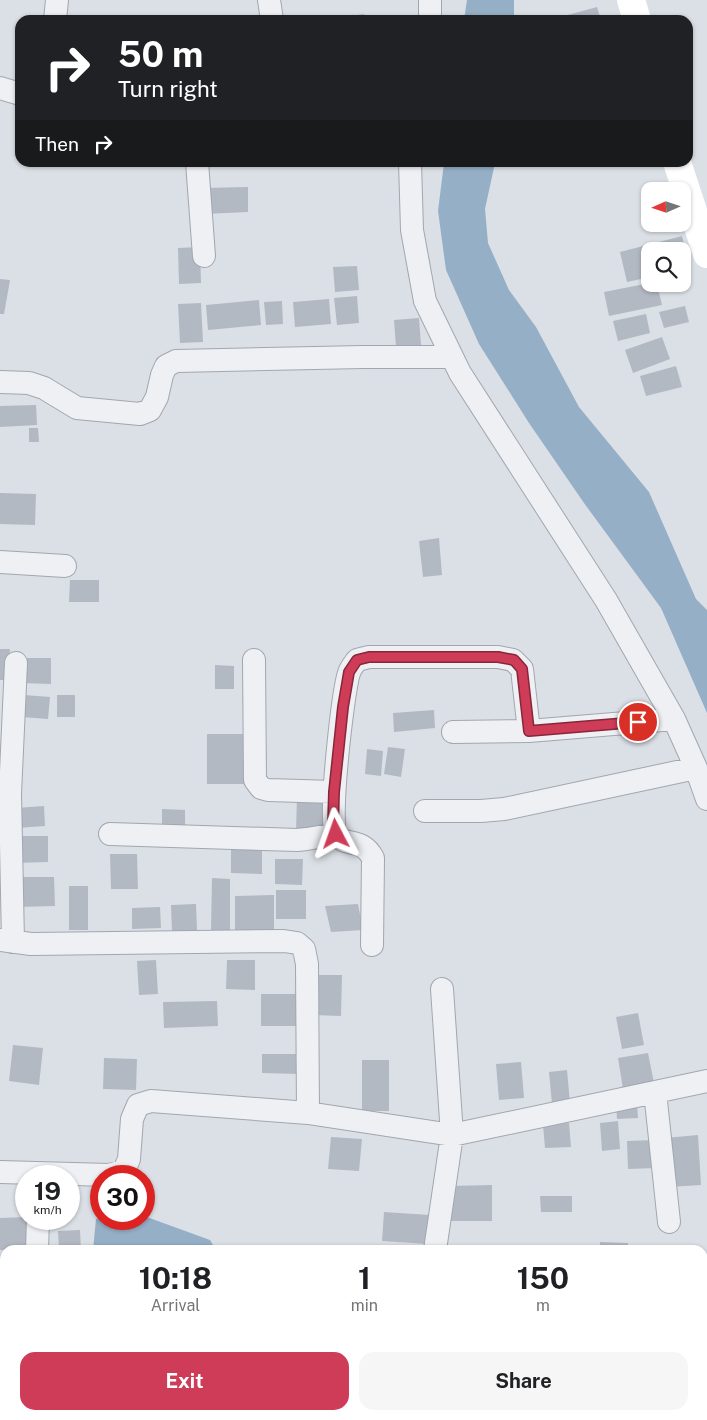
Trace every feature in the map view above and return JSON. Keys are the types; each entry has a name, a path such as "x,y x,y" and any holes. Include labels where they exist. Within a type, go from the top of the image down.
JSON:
{"main road":[{"path":"631,0 636,15"},
{"path":"680,167 705,238"}],"street":[{"path":"55,15 57,0"},
{"path":"269,0 271,15"},
{"path":"430,0 430,15"},
{"path":"0,88 15,92"},
{"path":"197,167 204,256"},
{"path":"410,167 412,230 425,301 460,373 606,600 674,719 696,768 707,799"},
{"path":"0,382 28,383 44,388 77,408 140,414 150,410 157,398 166,366 176,361 452,357"},
{"path":"0,562 65,566"},
{"path":"372,945 373,858 368,850 361,845 344,841 336,834 333,825 334,792 343,707 349,672 357,660 369,657 498,657 514,660 522,669 529,731"},
{"path":"254,660 255,780 261,788 268,790 334,792"},
{"path":"16,663 6,941 31,944 284,941 297,943 304,949 307,964 308,1113"},
{"path":"453,732 529,731 674,719"},
{"path":"425,811 504,809 696,768"},
{"path":"110,834 297,840 336,834"},
{"path":"436,1245 452,1135 442,989"},
{"path":"80,1175 109,1175 124,1171 129,1159 132,1119 138,1105 151,1101 308,1113 452,1135 707,1081"},
{"path":"655,1092 669,1222"},
{"path":"0,1172 15,1173"},
{"path":"37,1245 38,1230"}],"water":[{"path":"467,0 514,0 514,15 465,15"},
{"path":"444,167 494,167 485,209 488,243 509,290 536,327 579,407 649,492 696,599 707,610 707,713 661,608 584,503 529,423 479,344 446,270 438,211"},
{"path":"155,1220 210,1240 213,1245 93,1245 95,1230 155,1230"}],"building":[{"path":"597,7 599,15 568,15"},
{"path":"248,187 248,212 204,214 203,188"},
{"path":"682,236 684,242 659,242"},
{"path":"200,247 201,283 179,284 178,248"},
{"path":"641,247 641,279 627,282 620,252"},
{"path":"357,266 359,290 335,292 333,267"},
{"path":"0,279 10,280 4,314 0,314"},
{"path":"641,285 641,292 659,292 662,305 609,316 604,292"},
{"path":"357,296 359,323 337,325 334,298"},
{"path":"329,299 331,324 295,327 293,302"},
{"path":"259,300 261,325 208,330 206,305"},
{"path":"282,301 283,324 266,325 264,302"},
{"path":"201,303 203,342 180,343 178,304"},
{"path":"685,306 689,322 664,328 659,312"},
{"path":"646,314 650,333 618,341 613,321"},
{"path":"419,318 421,345 396,347 394,320"},
{"path":"662,337 670,359 633,373 625,350"},
{"path":"676,366 682,387 646,396 640,376"},
{"path":"36,405 37,425 0,427 0,406"},
{"path":"29,428 38,428 39,442 29,442"},
{"path":"0,493 36,494 35,525 0,524"},
{"path":"439,538 442,575 423,577 419,541"},
{"path":"70,580 99,580 99,602 69,602"},
{"path":"0,649 10,649 9,680 0,680"},
{"path":"22,658 51,658 51,684 22,683"},
{"path":"215,665 234,666 234,689 215,689"},
{"path":"24,695 50,697 48,719 22,717"},
{"path":"57,695 75,695 75,717 57,717"},
{"path":"434,710 435,728 394,732 393,713"},
{"path":"207,734 246,734 246,784 207,784"},
{"path":"388,747 405,749 401,777 384,774"},
{"path":"367,749 383,751 381,776 365,774"},
{"path":"297,796 323,797 323,832 296,832"},
{"path":"44,806 45,826 17,828 16,808"},
{"path":"162,809 185,810 185,830 162,830"},
{"path":"14,836 48,836 48,862 15,863"},
{"path":"231,844 262,844 262,874 231,873"},
{"path":"110,854 137,854 138,889 111,889"},
{"path":"275,859 303,859 302,885 275,884"},
{"path":"17,877 54,877 55,906 17,907"},
{"path":"212,878 230,879 230,930 211,930"},
{"path":"69,886 88,886 88,930 69,930"},
{"path":"276,890 306,890 306,919 276,919"},
{"path":"274,895 274,930 235,931 235,896"},
{"path":"196,904 197,931 172,932 171,905"},
{"path":"358,904 363,930 331,932 325,906"},
{"path":"160,907 161,928 132,929 132,908"},
{"path":"156,960 158,994 139,995 137,961"},
{"path":"227,960 255,960 255,990 226,989"},
{"path":"315,975 342,975 341,1016 314,1015"},
{"path":"261,994 301,994 302,1026 261,1026"},
{"path":"217,1001 218,1026 164,1028 163,1002"},
{"path":"638,1013 644,1045 622,1049 616,1017"},
{"path":"13,1045 43,1048 39,1085 9,1081"},
{"path":"648,1053 654,1083 623,1089 618,1058"},
{"path":"262,1054 299,1054 299,1074 262,1073"},
{"path":"104,1058 137,1059 136,1090 103,1089"},
{"path":"362,1060 389,1060 389,1111 362,1111"},
{"path":"521,1062 524,1098 499,1100 496,1064"},
{"path":"567,1070 570,1103 552,1104 549,1072"},
{"path":"637,1103 638,1118 617,1119 616,1105"},
{"path":"618,1121 620,1149 602,1151 600,1123"},
{"path":"569,1123 571,1147 545,1148 543,1125"},
{"path":"698,1135 701,1185 669,1187 665,1138"},
{"path":"331,1137 362,1139 359,1171 328,1169"},
{"path":"655,1140 656,1168 628,1169 627,1141"},
{"path":"492,1185 492,1221 449,1221 448,1186"},
{"path":"540,1196 572,1196 572,1212 541,1212"},
{"path":"384,1212 430,1215 428,1244 382,1241"},
{"path":"15,1217 15,1230 30,1230 31,1245 0,1245 0,1218"},
{"path":"80,1230 81,1245 59,1245 58,1231"},
{"path":"600,1242 628,1243 628,1245 600,1245"}],"route":[{"path":"336,834 333,825 334,792 343,707 349,672 357,660 369,657 498,657 514,660 522,669 529,731 638,722"}]}
